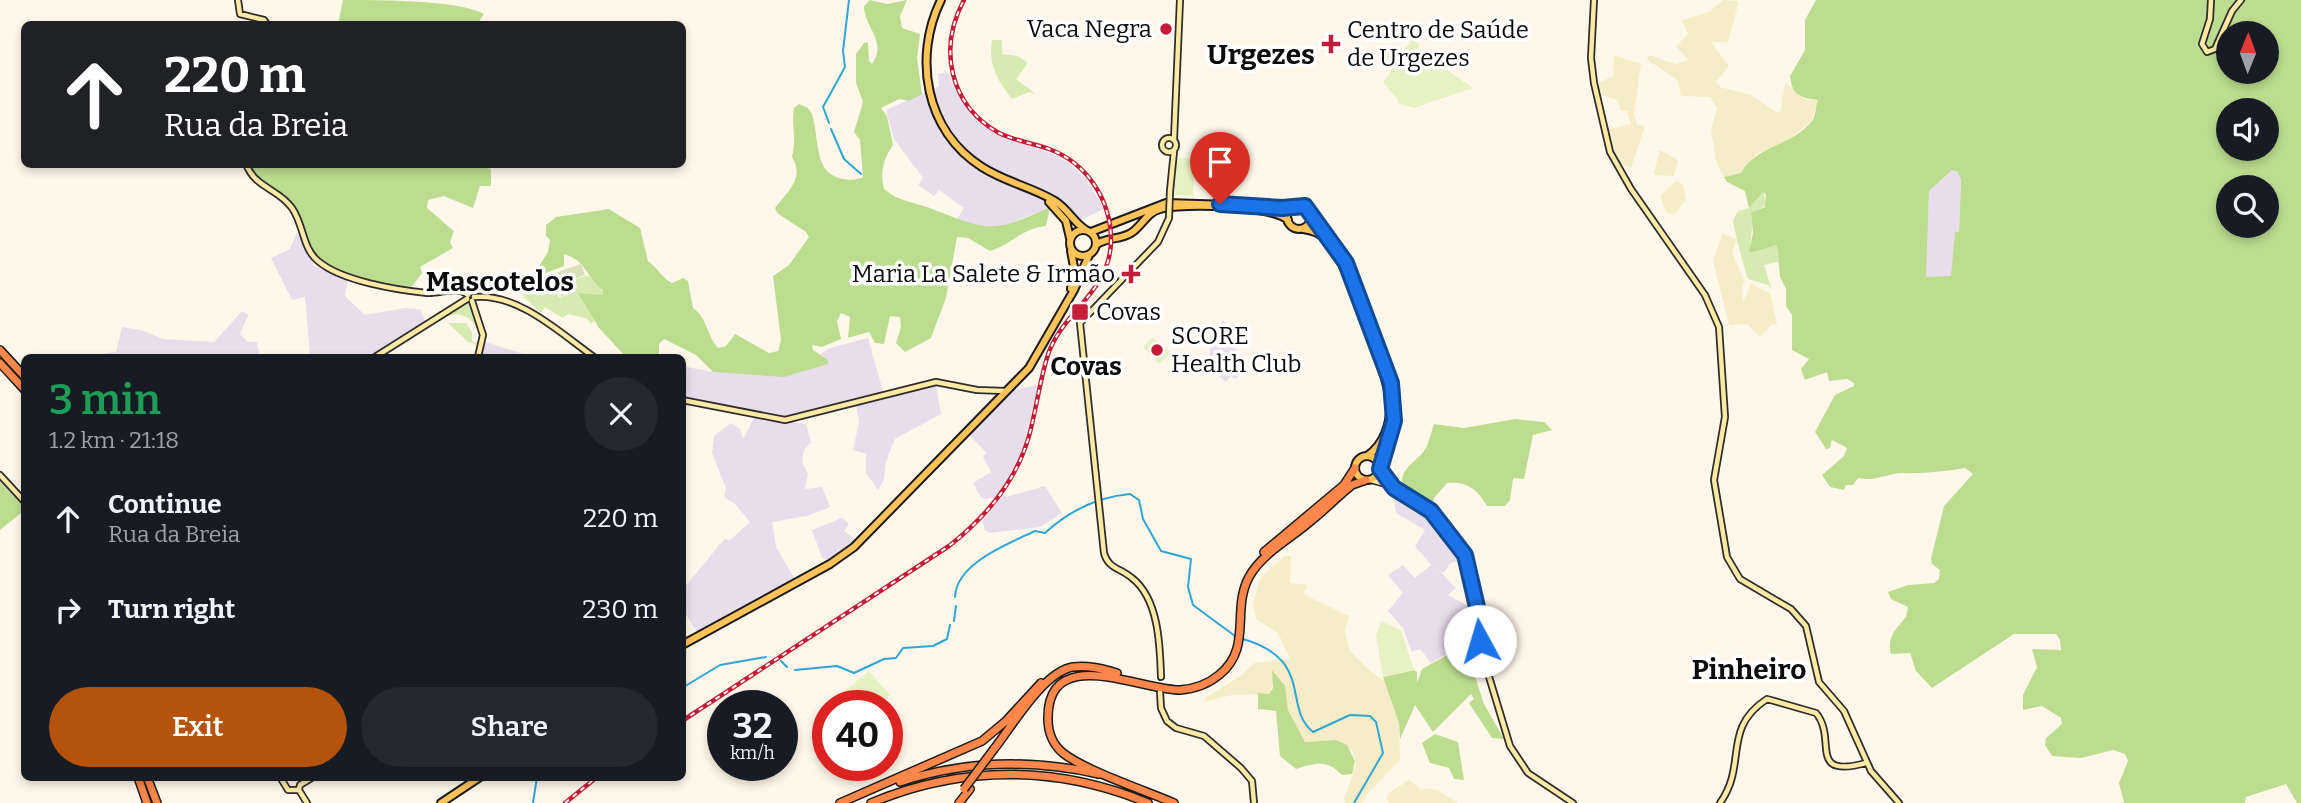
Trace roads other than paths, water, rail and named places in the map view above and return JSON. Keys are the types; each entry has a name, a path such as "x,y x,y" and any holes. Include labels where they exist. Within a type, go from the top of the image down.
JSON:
{"highway":[{"path":"0,350 21,373"},
{"path":"0,363 21,386"},
{"path":"842,803 982,741 1006,721 1039,684 1059,669 1081,664 1175,686 1194,684 1217,672 1227,660 1235,643 1238,596 1247,571 1261,555 1349,481 1355,468"},
{"path":"1174,803 1061,751 1051,735 1048,712 1058,690 1078,676 1094,674 1180,690 1200,686 1218,676 1238,648 1242,628 1243,594 1254,569 1352,485 1368,480"},
{"path":"998,749 1054,675 1077,666 1102,669"},
{"path":"953,803 967,789 1045,689 1062,674 1090,670 1130,681"},
{"path":"842,803 918,776 995,762 1034,763 1116,778"},
{"path":"870,803 963,777 1033,773 1086,782 1148,803"},
{"path":"139,781 147,803"},
{"path":"148,781 156,803"},
{"path":"883,803 920,787"},
{"path":"959,803 967,789"}],"main road":[{"path":"941,0 930,26 926,55 928,89 936,112 952,140 967,156 991,173 1059,204 1088,231 1096,246"},
{"path":"1026,189 1059,211 1066,221 1074,275 1065,307"},
{"path":"686,643 845,555 1008,393 1035,359 1096,246 1128,235 1154,211 1172,207 1260,210 1278,213 1293,228 1303,229 1326,239 1342,264 1385,380 1390,402 1388,424 1381,441 1367,456 1358,460 1355,468 1358,476 1368,480 1380,468 1394,421 1391,383 1346,263 1305,206 1166,203 1088,231 1075,232 1070,238"},
{"path":"1287,220 1293,207"},
{"path":"1303,229 1311,221 1311,214"},
{"path":"1071,249 1081,256 1089,255"},
{"path":"1367,456 1376,458 1380,468"},
{"path":"441,803 474,781"}],"street":[{"path":"238,0 240,14 259,21"},
{"path":"1161,677 1157,631 1148,599 1135,580 1111,567 1104,553 1080,323 1158,242 1168,221 1171,151 1176,145 1172,139 1180,0"},
{"path":"1594,0 1594,83 1610,152 1631,190 1709,303 1718,327 1725,412 1714,480 1727,557 1740,579 1791,609 1806,626 1819,682 1844,711 1866,763 1899,803"},
{"path":"2211,0 2210,19 2202,44 2207,52 2215,49 2232,11 2241,0"},
{"path":"1171,151 1162,145 1172,139"},
{"path":"248,168 255,181 293,209 303,239 316,260 329,270 394,289 430,293 457,290 470,298 500,300 527,310 590,354"},
{"path":"380,354 470,298"},
{"path":"470,298 483,335 479,354"},
{"path":"686,401 785,420 936,382 1008,393"},
{"path":"1380,468 1394,488"},
{"path":"0,475 21,498"},
{"path":"1368,480 1394,488 1425,505 1456,542 1469,567 1480,620 1480,647 1499,716 1520,765 1535,780 1573,803"},
{"path":"1160,692 1161,708 1167,721 1210,740 1247,773 1253,785 1254,803"},
{"path":"1720,803 1731,785 1738,731 1766,699 1816,713 1822,725 1826,756 1835,766 1848,768 1866,763"},
{"path":"282,781 286,788 298,788 308,781"},
{"path":"298,788 307,803"}],"waterway":[{"path":"829,123 823,107 845,67 843,51 849,0"},
{"path":"831,129 844,159 861,174"},
{"path":"955,597 964,574 999,548 1035,531 1045,533 1084,506 1106,498 1130,494 1139,500 1143,519 1161,551 1191,559 1188,587 1193,605 1235,636"},
{"path":"954,621 956,606"},
{"path":"795,670 837,666 854,673 884,659 896,658 903,648 933,646 947,639 950,625"},
{"path":"1243,639 1265,648 1280,659 1289,671 1304,722 1313,732 1350,715 1370,716 1376,722 1383,753 1354,803"},
{"path":"686,686 720,665 766,657"},
{"path":"781,661 787,667"},
{"path":"533,803 536,781"}],"railway":[{"path":"686,718 949,546 987,511 1008,483 1023,453 1053,342 1103,274 1109,258 1110,225 1101,197 1085,173 1063,155 999,133 982,121 959,91 950,56 951,37 964,0"},
{"path":"565,803 592,781"}],"place":[{"name":"Vaca Negra","path":"1166,29"},
{"name":"Centro de Saúde de Urgezes","path":"1331,44"},
{"name":"Maria La Salete & Irmão","path":"1131,274"},
{"name":"Covas","path":"1080,312"},
{"name":"SCORE Health Club","path":"1157,350"}],"district":[{"name":"Urgezes","path":"1261,54"},
{"name":"Mascotelos","path":"500,281"},
{"name":"Covas","path":"1086,366"},
{"name":"Pinheiro","path":"1749,669"}]}
